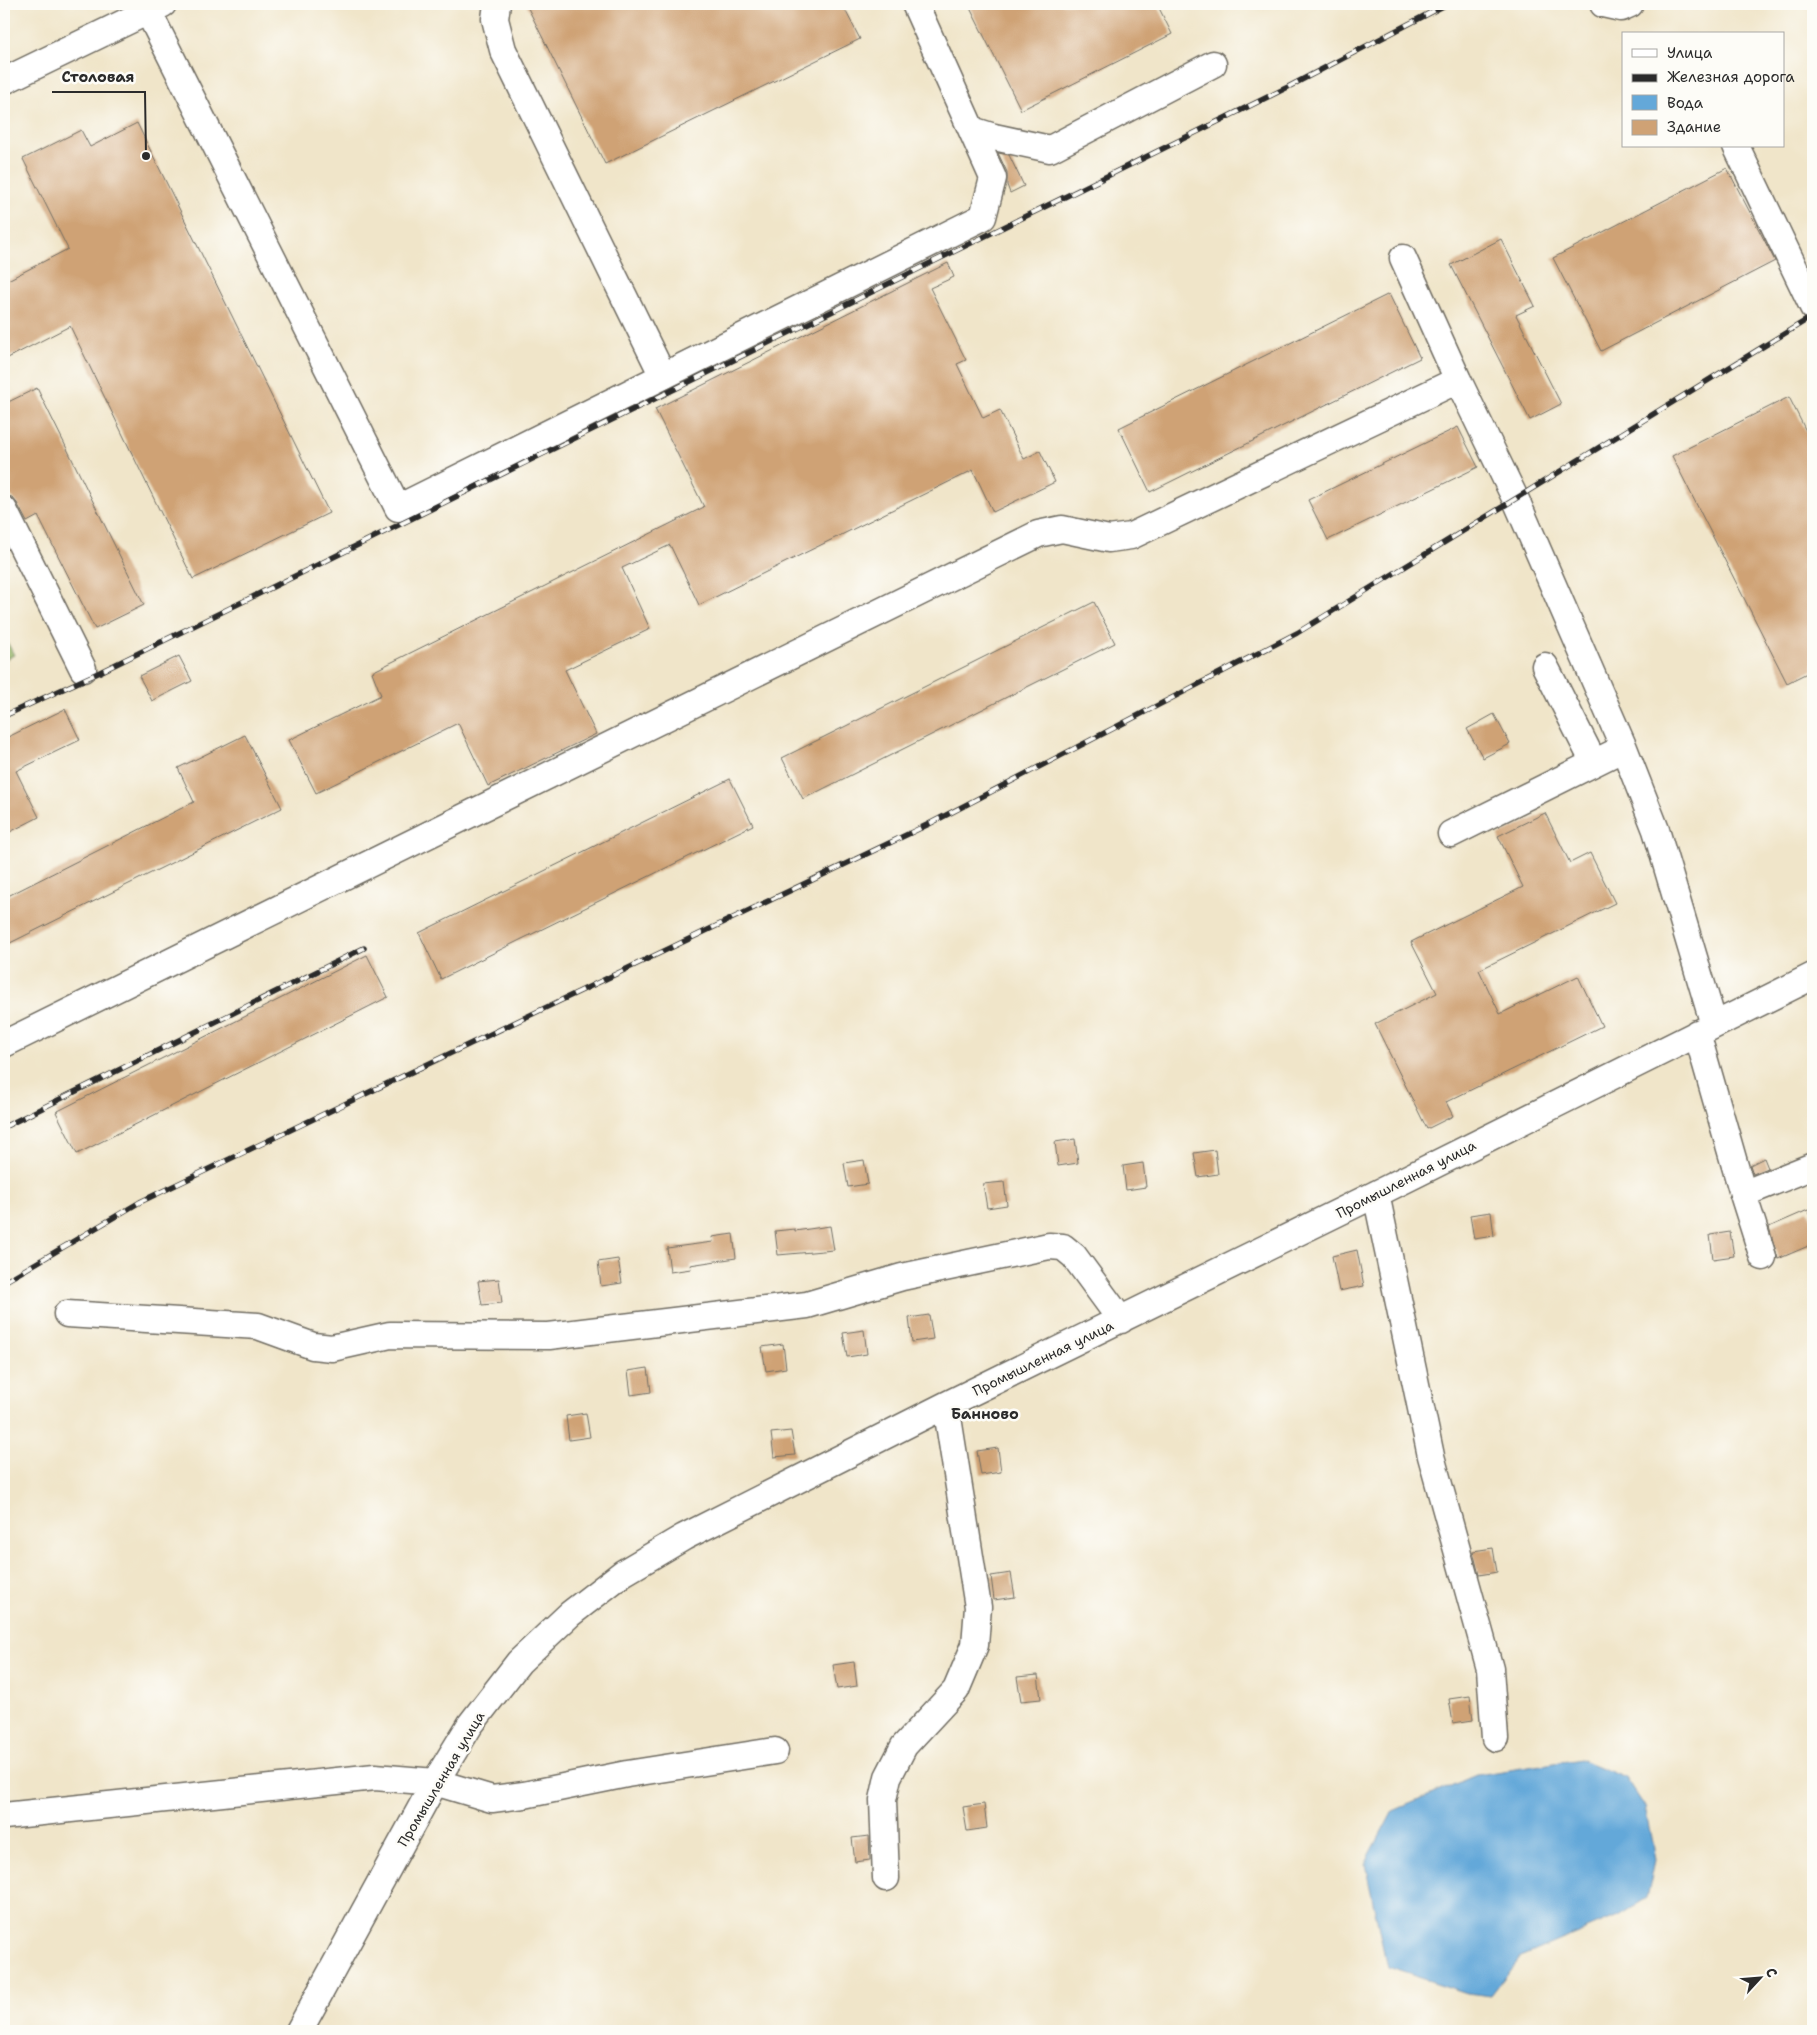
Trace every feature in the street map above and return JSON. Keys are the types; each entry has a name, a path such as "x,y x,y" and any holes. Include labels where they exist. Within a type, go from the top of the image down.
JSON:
{"street":[{"path":"105,32 118,4"},
{"path":"497,4 495,19 503,50 663,376"},
{"path":"4,81 156,8 398,508 983,217 993,178 915,4"},
{"path":"1603,4 1620,8 1630,4"},
{"path":"972,130 1050,149 1212,64"},
{"path":"1737,148 1813,307"},
{"path":"1403,258 1458,380 1516,500 1624,748 1656,830 1743,1194 1763,1257"},
{"path":"4,1044 1038,534 1062,529 1109,539 1130,536 1458,380"},
{"path":"4,510 83,669"},
{"path":"1545,666 1594,763"},
{"path":"1451,834 1624,748"},
{"name":"Промышленная улица","path":"299,2031 436,1782 470,1725 519,1662 570,1614 623,1573 684,1537 946,1405 1376,1194 1813,976"},
{"path":"1743,1194 1813,1166"},
{"path":"1376,1194 1431,1456 1490,1669 1495,1738"},
{"path":"67,1314 258,1326 312,1346 332,1348 390,1335 549,1336 807,1305 902,1277 1049,1246 1063,1248 1074,1256 1121,1320"},
{"path":"886,1878 882,1800 888,1778 904,1746 956,1690 975,1645 978,1607 946,1405"},
{"path":"4,1816 375,1777 436,1782 492,1799 524,1795 627,1774 775,1752"}],"green space":[{"path":"4,636 14,655 4,660"}],"water":[{"path":"1580,1759 1626,1778 1645,1807 1655,1860 1647,1898 1618,1916 1521,1957 1491,1996 1467,1993 1387,1967 1365,1864 1393,1811 1477,1775"}],"building":[{"path":"526,4 842,4 860,39 605,164"},
{"path":"968,4 1157,4 1172,34 1021,110"},
{"path":"137,123 329,513 193,579 70,326 4,360 4,282 68,249 23,159 81,130 90,147"},
{"path":"998,153 1009,155 1024,186 1010,193 1007,185 1007,172"},
{"path":"1727,168 1775,261 1601,351 1553,258"},
{"path":"1501,239 1535,306 1516,315 1561,404 1530,420 1451,265"},
{"path":"948,263 954,277 930,288 966,360 957,364 983,418 1000,410 1024,459 1040,451 1055,482 993,512 973,470 699,605 670,545 622,568 650,629 565,670 596,734 488,786 458,723 316,793 289,740 381,695 372,672 704,507 655,409"},
{"path":"1389,294 1420,358 1150,492 1119,428"},
{"path":"37,388 144,605 95,629 38,516 27,522 12,497 4,495 4,404"},
{"path":"1789,397 1813,445 1813,670 1787,683 1672,456"},
{"path":"1458,427 1478,467 1328,540 1308,500"},
{"path":"1094,602 1115,643 803,799 782,758"},
{"path":"179,656 192,681 152,701 139,676"},
{"path":"65,709 80,740 16,771 39,817 4,835 4,739"},
{"path":"1494,714 1510,744 1483,758 1467,729"},
{"path":"245,735 282,808 4,946 4,898 194,802 178,768"},
{"path":"730,779 753,825 441,979 419,933"},
{"path":"1545,813 1570,863 1590,853 1615,903 1479,970 1500,1014 1578,976 1602,1026 1446,1102 1453,1116 1427,1129 1375,1024 1437,993 1411,942 1523,887 1498,836"},
{"path":"367,955 388,997 77,1154 56,1112"},
{"path":"1075,1139 1078,1163 1058,1166 1055,1142"},
{"path":"1215,1150 1218,1174 1198,1177 1194,1153"},
{"path":"1764,1158 1768,1168 1753,1174 1750,1165"},
{"path":"864,1160 868,1184 848,1187 844,1163"},
{"path":"1143,1163 1146,1187 1126,1190 1123,1166"},
{"path":"1004,1182 1007,1205 987,1208 983,1184"},
{"path":"1808,1210 1813,1222 1813,1244 1778,1259 1769,1227"},
{"path":"1491,1212 1494,1236 1474,1239 1470,1215"},
{"path":"830,1226 834,1250 778,1255 775,1231 795,1229 795,1231"},
{"path":"1730,1232 1734,1256 1713,1259 1710,1235"},
{"path":"733,1234 736,1258 690,1265 691,1269 670,1272 667,1248 713,1242 712,1237"},
{"path":"1357,1250 1364,1286 1339,1291 1332,1256"},
{"path":"618,1259 622,1283 601,1286 598,1262"},
{"path":"499,1279 502,1303 482,1305 478,1281"},
{"path":"929,1315 933,1339 912,1342 909,1318"},
{"path":"864,1330 867,1354 847,1357 843,1333"},
{"path":"783,1344 786,1368 766,1371 762,1347"},
{"path":"648,1368 651,1392 631,1395 628,1371"},
{"path":"586,1413 590,1437 569,1440 566,1416"},
{"path":"791,1431 795,1455 774,1457 771,1433"},
{"path":"998,1448 1001,1472 981,1475 977,1451"},
{"path":"1493,1548 1497,1572 1479,1575 1473,1551"},
{"path":"1011,1573 1015,1597 994,1600 991,1576"},
{"path":"854,1662 857,1686 837,1689 833,1665"},
{"path":"1038,1675 1041,1699 1021,1701 1017,1677"},
{"path":"1470,1696 1473,1720 1453,1723 1449,1699"},
{"path":"984,1804 987,1828 967,1831 963,1807"},
{"path":"869,1836 870,1860 855,1862 852,1838"}],"railway":[{"path":"4,716 98,673 1288,87 1447,4"},
{"path":"4,1282 140,1202 929,824 1297,633 1813,316"},
{"path":"4,1127 364,948"}],"place":[{"name":"Столовая","path":"146,156"}],"district":[{"name":"Банново","path":"985,1414"}]}
